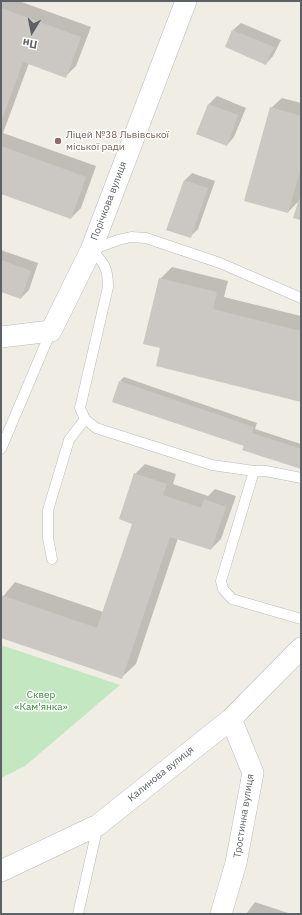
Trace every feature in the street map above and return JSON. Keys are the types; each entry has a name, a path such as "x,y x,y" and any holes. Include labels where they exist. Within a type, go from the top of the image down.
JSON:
{"street":[{"name":"Порічкова вулиця","path":"51,331 91,250 186,1"},
{"path":"1,337 51,331"},
{"name":"Калинова вулиця","path":"1,871 98,825 231,719 301,648"},
{"name":"Тростинна вулиця","path":"221,914 236,863 253,773 231,719"}],"lane":[{"path":"301,298 220,263 146,238 118,240 91,250 105,263 108,275 108,287 80,408 85,419 96,428 212,465 254,471 266,470 301,478"},
{"path":"1,449 51,331"},
{"path":"52,559 48,538 48,510 70,440 85,419"},
{"path":"254,471 221,581 223,589 232,599 301,619"},
{"path":"78,914 98,825"}],"green space":[{"name":"Сквер «Кам'янка»","path":"1,645 120,685 25,766 1,778"}],"building":[{"path":"1,8 81,37 66,78 23,62 1,122"},
{"path":"232,30 274,47 266,65 225,47"},
{"path":"208,104 238,115 227,146 196,134"},
{"path":"270,107 301,116 301,168 288,213 244,201"},
{"path":"1,146 86,177 71,219 1,194"},
{"path":"184,180 208,188 191,238 166,230"},
{"path":"301,193 301,220 293,218"},
{"path":"1,260 31,271 21,299 1,292"},
{"path":"159,278 217,292 213,309 301,331 301,402 156,366 160,348 143,344"},
{"path":"119,381 254,427 252,433 301,449 301,469 242,450 244,446 112,402"},
{"path":"134,473 167,484 163,495 201,508 204,499 226,507 211,550 170,537 122,679 1,638 1,595 97,628 132,524 119,519"}],"place":[{"name":"Ліцей №38 Львівської міської ради","path":"58,141"}]}
